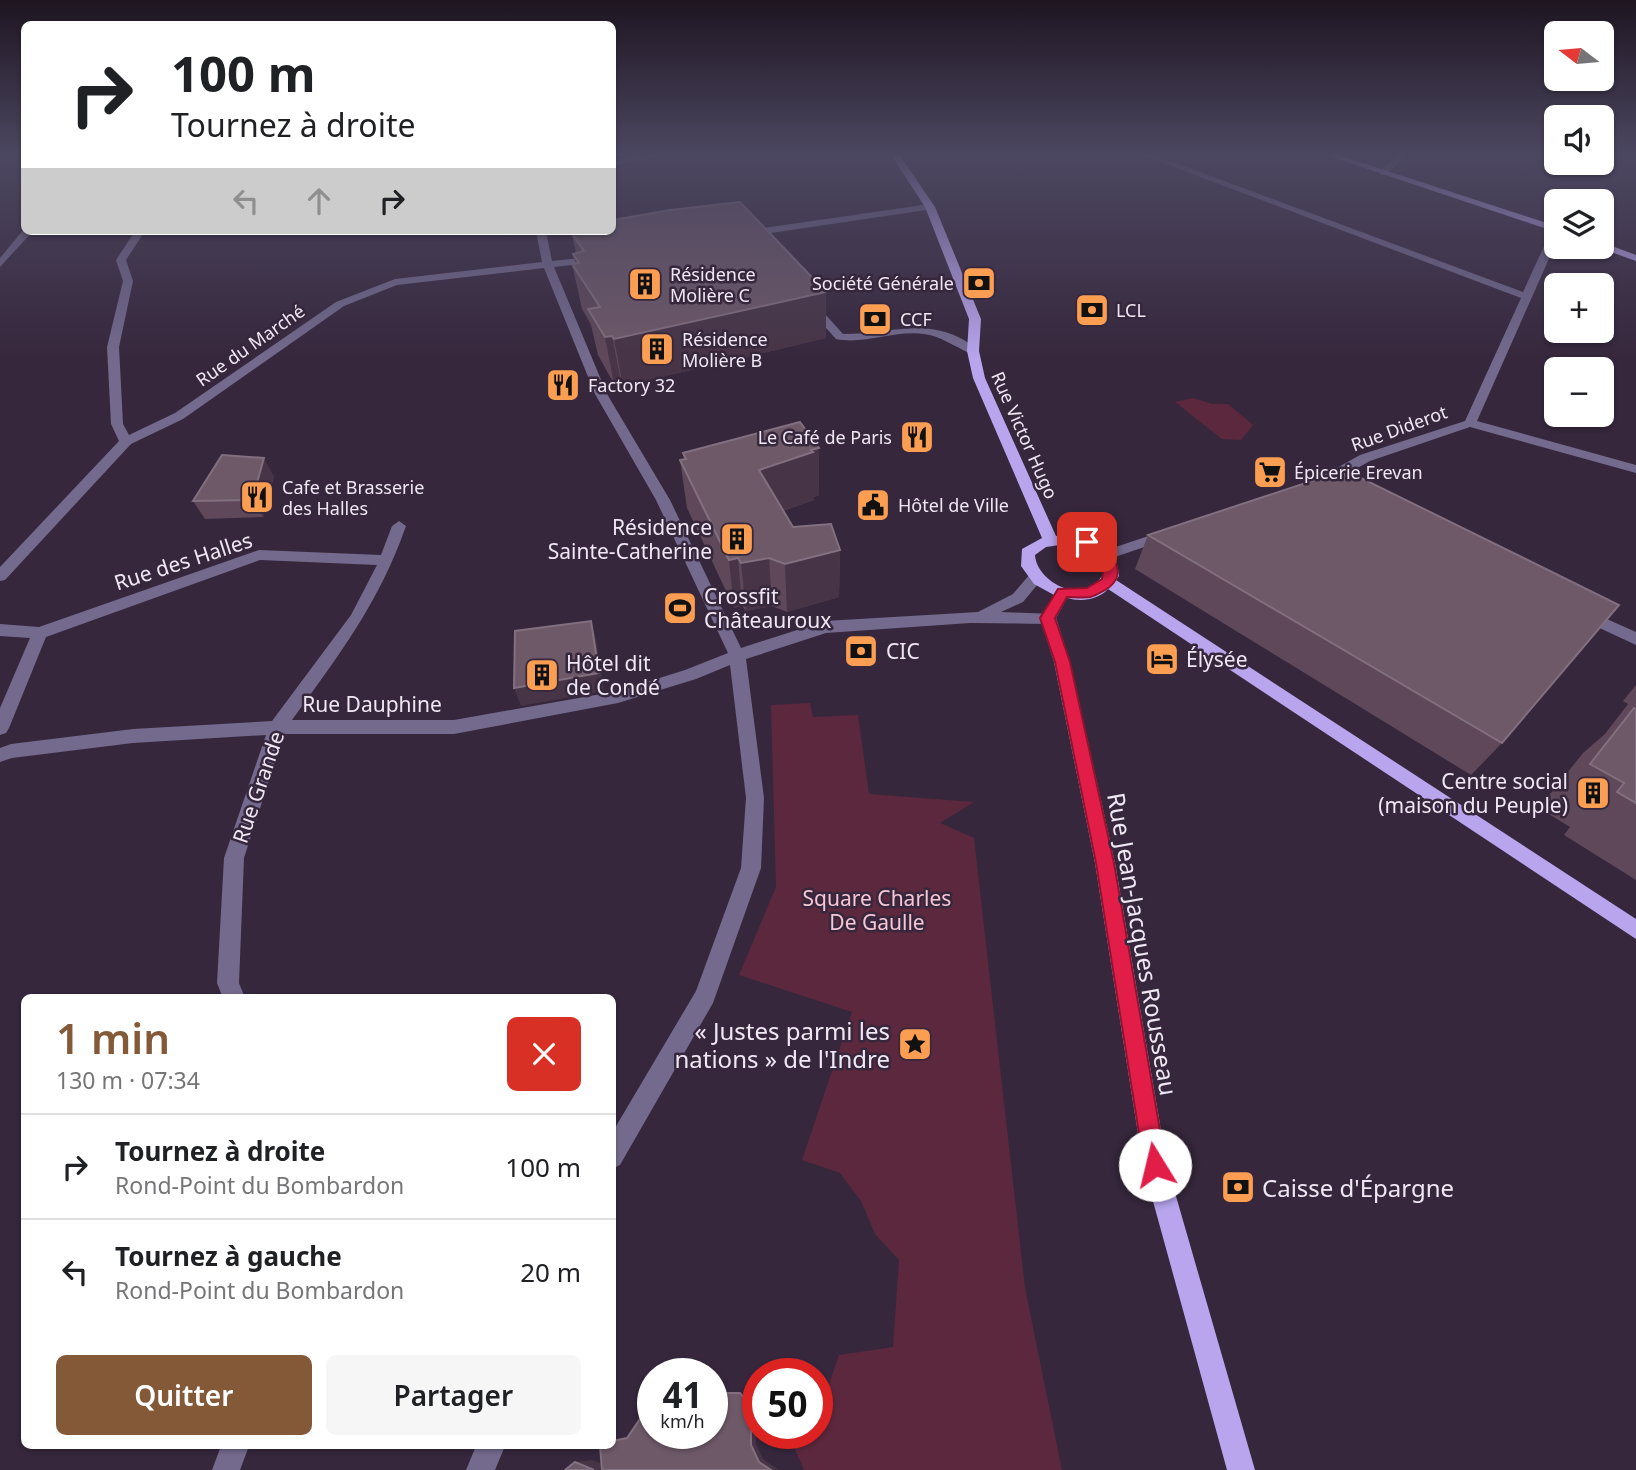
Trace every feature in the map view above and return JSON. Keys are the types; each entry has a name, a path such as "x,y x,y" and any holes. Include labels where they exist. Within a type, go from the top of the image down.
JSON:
{"main road":[{"name":"Rue Victor Hugo","path":"936,222 975,319 973,351 979,378 1050,538"},
{"path":"1614,250 1636,258"},
{"path":"1050,538 1074,538 1087,542 1106,555 1112,569 1108,582 1090,593 1063,592 1035,578 1029,570 1028,554 1033,547 1050,538"},
{"path":"1108,582 1636,930"},
{"path":"1048,620 1063,592"},
{"name":"Rue Jean-Jacques Rousseau","path":"1048,620 1062,662 1105,863 1155,1165 1241,1470"}],"street":[{"path":"731,236 826,222"},
{"path":"1326,222 1528,297"},
{"path":"744,233 757,247"},
{"path":"0,264 25,235"},
{"path":"0,576 126,441 117,424 113,347 128,281 121,260 138,235"},
{"path":"542,235 547,263 601,394 663,500 737,656 755,798 751,868 705,996 616,1150"},
{"path":"547,263 567,264 614,257"},
{"path":"1544,259 1470,423 1636,469"},
{"name":"Rue du Marché","path":"126,441 178,416 340,304 395,282 547,263"},
{"path":"803,296 840,337 864,338 913,330 934,332 973,351"},
{"name":"Rue Diderot","path":"1299,492 1365,458 1470,423"},
{"path":"1323,481 1342,493"},
{"name":"Rue Grande","path":"232,994 228,983 234,858 277,727 357,618 387,560 398,526"},
{"path":"1106,555 1180,530"},
{"name":"Rue des Halles","path":"40,632 259,555 387,560"},
{"path":"975,617 1018,598 1035,578"},
{"path":"1570,607 1636,639"},
{"name":"Rue Dauphine","path":"0,755 11,751 133,736 277,727 454,727 618,697 690,675 737,656 825,627 975,617 1048,620"},
{"path":"0,630 40,632 0,728"},
{"path":"226,1470 234,1449"},
{"path":"480,1470 490,1449"}],"green space":[{"path":"1193,398 1212,404 1228,404 1253,425 1241,440 1222,439 1175,402"},
{"name":"Square Charles De Gaulle","path":"810,703 813,717 858,715 869,794 974,802 940,823 974,838 1025,1288 1062,1470 804,1470 795,1449 833,1449 833,1373 839,1355 893,1347 899,1260 875,1234 861,1201 840,1173 802,1160 852,1012 739,975 776,887 771,705"}],"building":[{"path":"616,222 759,222 826,292 614,339 612,336 605,337 588,309 600,307 572,264 579,263 573,254 584,251 573,235 616,235"},
{"path":"800,422 819,448 759,470 793,527 831,524 840,550 785,564 769,558 741,563 738,558 729,560 680,460 686,459 683,453"},
{"path":"222,455 264,458 252,500 193,501"},
{"path":"1333,474 1357,476 1619,605 1502,743 1148,535"},
{"path":"591,621 599,673 514,688 515,631"},
{"path":"1634,708 1636,803 1617,792 1624,783 1590,764"},
{"path":"728,1393 740,1393 742,1449 753,1449 759,1462 771,1470 602,1470 600,1449 616,1449 616,1440 627,1438 637,1423 637,1449 728,1449"},
{"path":"575,1462 594,1470 565,1470"}],"place":[{"name":"Société Générale","path":"979,283"},
{"name":"Résidence Molière C","path":"645,284"},
{"name":"LCL","path":"1092,310"},
{"name":"CCF","path":"875,319"},
{"name":"Résidence Molière B","path":"657,349"},
{"name":"Factory 32","path":"563,385"},
{"name":"Le Café de Paris","path":"917,437"},
{"name":"Épicerie Erevan","path":"1270,472"},
{"name":"Cafe et Brasserie des Halles","path":"257,497"},
{"name":"Hôtel de Ville","path":"873,505"},
{"name":"Résidence Sainte-Catherine","path":"737,539"},
{"name":"Crossfit Châteauroux","path":"680,608"},
{"name":"CIC","path":"861,651"},
{"name":"Élysée","path":"1162,659"},
{"name":"Hôtel dit de Condé","path":"542,675"},
{"name":"Centre social (maison du Peuple)","path":"1593,793"},
{"name":"« Justes parmi les nations » de l'Indre","path":"915,1044"},
{"name":"Caisse d'Épargne","path":"1238,1187"}],"route":[{"path":"1087,542 1098,548 1110,562 1112,569 1108,582 1090,593 1063,592 1048,618 1062,662 1105,863 1155,1165"}]}
